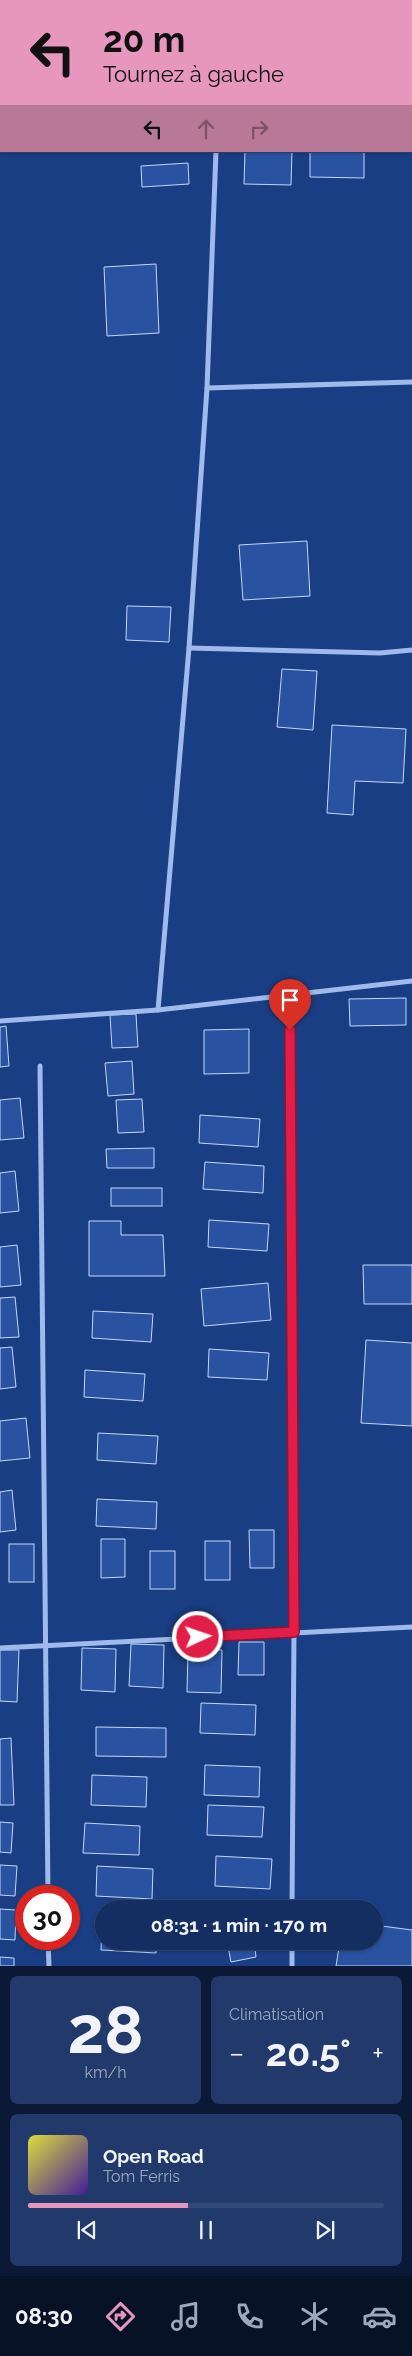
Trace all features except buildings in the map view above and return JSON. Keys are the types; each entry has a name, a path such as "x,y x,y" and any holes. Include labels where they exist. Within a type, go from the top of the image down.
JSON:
{"street":[{"path":"158,1010 189,648 207,388 216,152"},
{"path":"207,388 412,382"},
{"path":"189,648 380,653 412,650"},
{"path":"0,1021 158,1010 412,981"},
{"path":"290,1030 294,1632 292,1900"},
{"path":"40,1066 48,1885"},
{"path":"0,1648 412,1627"},
{"path":"48,1950 49,1966"},
{"path":"292,1950 292,1966"}],"route":[{"path":"198,1637 294,1632 290,1030"}]}
